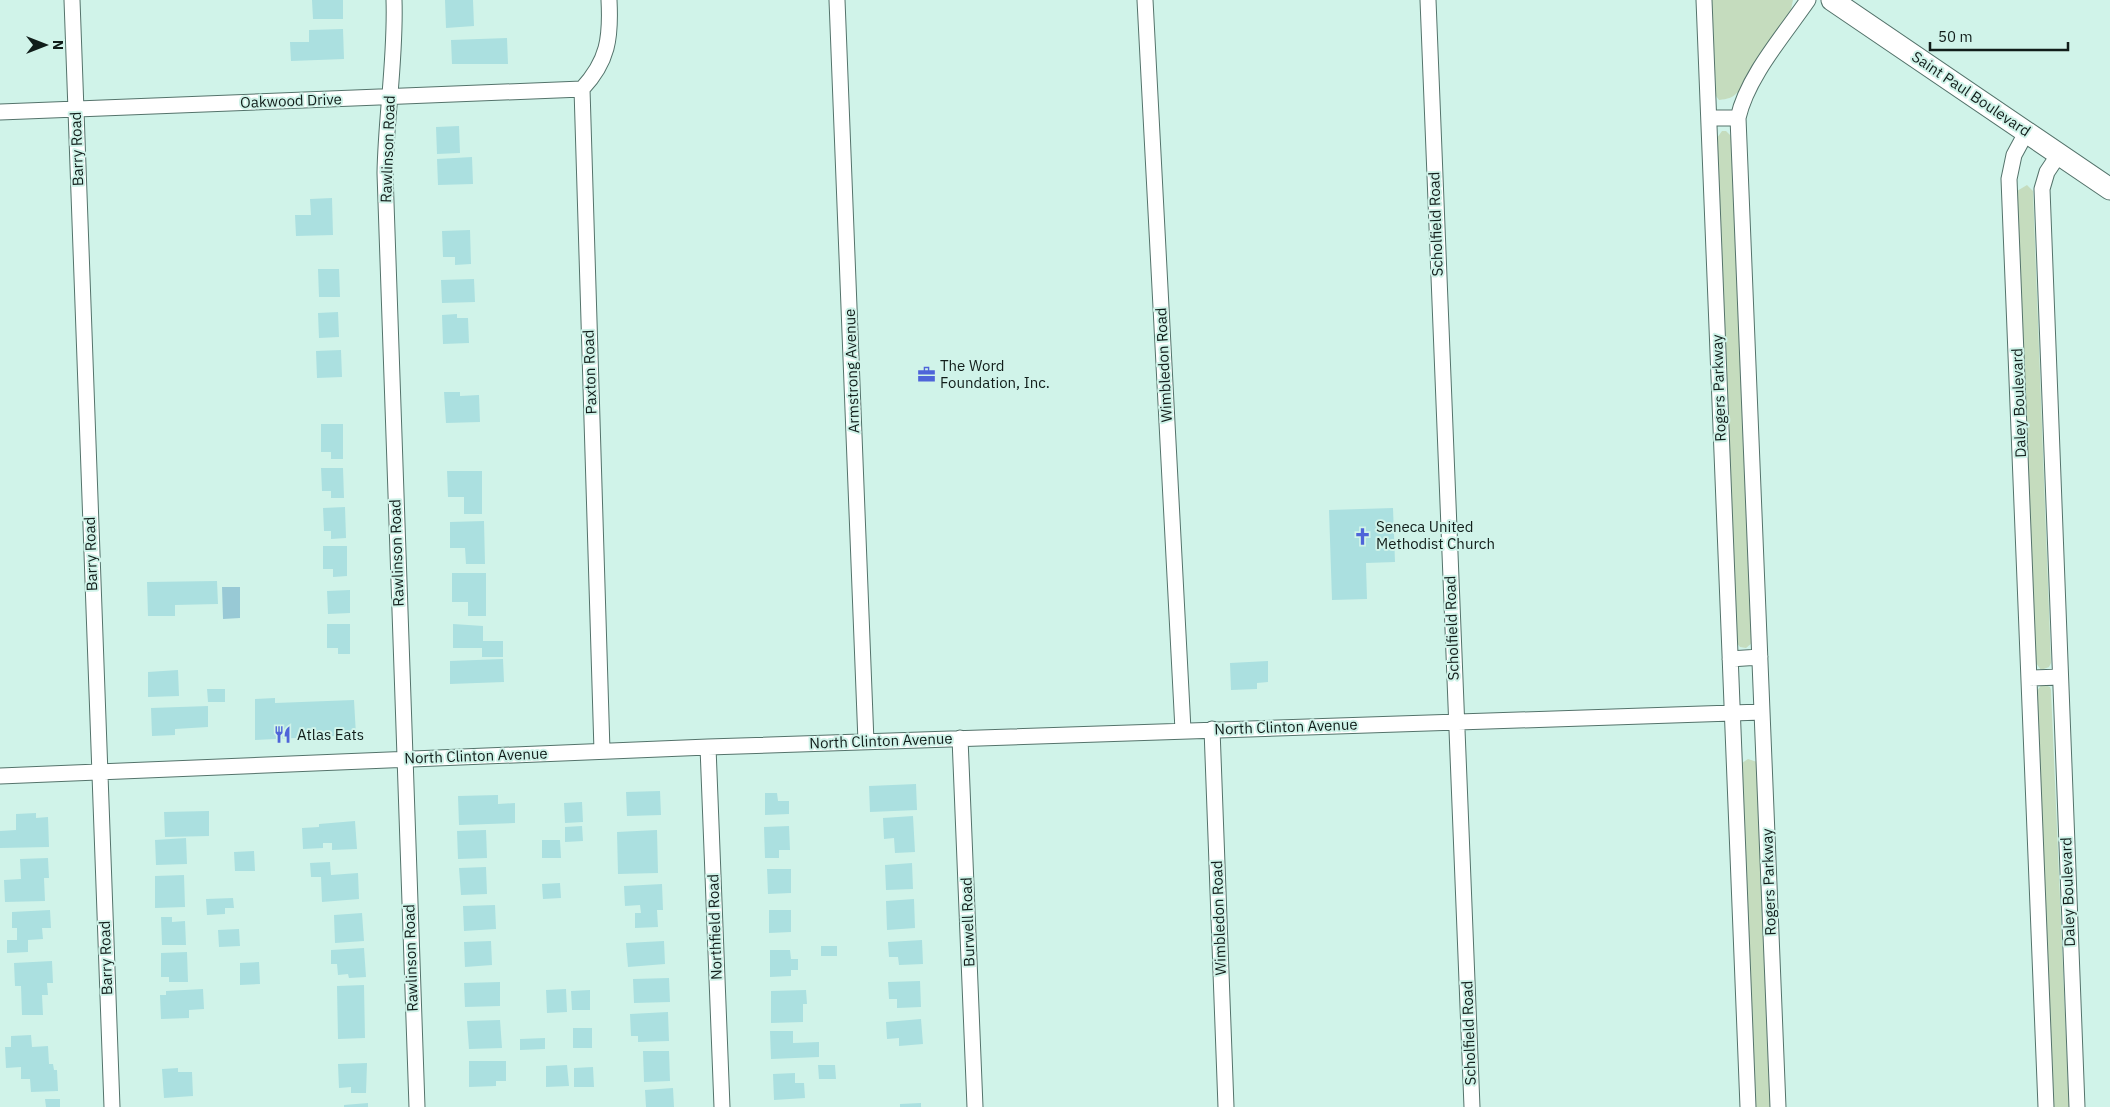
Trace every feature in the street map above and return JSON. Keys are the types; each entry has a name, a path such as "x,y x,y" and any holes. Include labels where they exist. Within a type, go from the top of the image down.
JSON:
{"main road":[{"name":"Saint Paul Boulevard","path":"1832,0 2110,188"}],"street":[{"name":"Barry Road","path":"72,0 112,1107"},
{"name":"Rawlinson Road","path":"394,0 394,61 389,98 384,173 417,1107"},
{"path":"582,89 602,63 607,47 609,0"},
{"name":"Armstrong Avenue","path":"838,0 866,742"},
{"name":"Wimbledon Road","path":"1145,0 1183,730"},
{"name":"Scholfield Road","path":"1428,0 1472,1107"},
{"name":"Rogers Parkway","path":"1704,0 1748,1107"},
{"name":"Rogers Parkway","path":"1778,1107 1738,118 1742,101 1752,82 1808,0"},
{"name":"Oakwood Drive","path":"0,112 582,89"},
{"name":"Paxton Road","path":"582,89 602,751"},
{"path":"1709,118 1738,118"},
{"name":"Daley Boulevard","path":"2027,132 2014,155 2010,179 2046,1107"},
{"name":"Daley Boulevard","path":"2058,154 2048,172 2042,189 2077,1107"},
{"path":"1730,658 1760,657"},
{"path":"2029,678 2060,677"},
{"name":"North Clinton Avenue","path":"0,776 708,747 1762,712"},
{"name":"Wimbledon Road","path":"1212,729 1226,1107"},
{"name":"Burwell Road","path":"960,738 975,1107"},
{"name":"Northfield Road","path":"708,747 722,1107"}],"green space":[{"path":"1712,0 1793,0 1791,9 1738,92 1730,98 1719,100 1716,96"},
{"path":"1722,131 1726,131 1730,135 1732,141 1752,643 1746,648 1740,647 1737,643 1717,138"},
{"path":"2027,185 2033,191 2051,663 2049,667 2041,670 2036,663 2017,191"},
{"path":"2042,684 2050,687 2051,690 2069,1107 2054,1107 2037,691"},
{"path":"1748,759 1757,762 1770,1107 1756,1107 1742,763"}],"water":[{"path":"222,587 240,587 240,618 223,619"}],"building":[{"path":"312,0 343,0 343,19 313,19"},
{"path":"445,0 473,0 474,26 446,28"},
{"path":"343,29 344,59 291,61 290,42 309,42 309,30"},
{"path":"507,38 508,64 452,64 451,40"},
{"path":"459,126 460,153 437,154 436,127"},
{"path":"472,157 473,184 438,185 437,159"},
{"path":"332,198 333,235 296,236 295,215 311,215 310,199"},
{"path":"470,230 471,264 455,265 455,257 443,257 442,231"},
{"path":"318,269 339,269 340,297 319,297"},
{"path":"474,279 475,302 442,303 441,280"},
{"path":"338,312 339,337 319,338 318,313"},
{"path":"457,314 457,318 468,318 469,343 443,344 442,315"},
{"path":"341,350 342,377 317,378 316,351"},
{"path":"444,392 460,392 460,396 479,395 480,422 446,423"},
{"path":"321,424 343,424 343,459 331,459 331,452 321,452"},
{"path":"321,468 343,468 344,498 331,498 331,491 322,491"},
{"path":"447,471 482,471 482,514 464,514 464,497 448,497"},
{"path":"345,507 346,538 331,539 331,531 324,531 323,508"},
{"name":"Seneca United Methodist Church","path":"1393,508 1395,562 1366,563 1367,599 1332,600 1329,510"},
{"path":"484,521 485,564 466,564 465,548 450,548 450,522"},
{"path":"323,546 347,546 347,576 333,577 333,569 323,569"},
{"path":"452,573 486,573 486,616 468,616 468,602 452,602"},
{"path":"217,581 218,604 175,605 175,616 148,616 147,582"},
{"path":"350,590 350,613 328,614 327,591"},
{"path":"327,624 350,624 350,654 338,654 338,648 327,648"},
{"path":"453,624 483,626 483,641 503,641 503,657 482,657 482,648 453,648"},
{"path":"503,659 504,682 450,684 450,661"},
{"path":"1268,661 1268,682 1257,683 1257,689 1231,690 1230,663"},
{"path":"178,670 179,696 148,697 148,672"},
{"path":"207,689 225,689 225,702 208,702"},
{"path":"275,698 275,703 354,700 356,735 255,740 255,699"},
{"path":"208,706 208,727 175,729 175,735 152,736 151,708"},
{"path":"916,784 917,810 870,812 869,786"},
{"path":"660,791 661,815 627,816 626,792"},
{"path":"765,793 777,793 778,801 789,801 789,814 765,815"},
{"path":"498,795 498,804 515,803 515,823 459,825 458,796"},
{"path":"582,802 583,822 565,823 564,803"},
{"path":"209,811 209,836 165,837 164,812"},
{"path":"36,813 36,818 48,817 49,847 0,848 0,831 16,830 16,814"},
{"path":"913,816 915,852 895,853 894,838 884,839 883,818"},
{"path":"355,821 357,849 332,850 332,843 323,843 323,848 303,849 302,828 319,827 319,824"},
{"path":"582,826 583,841 565,842 565,827"},
{"path":"789,826 790,850 779,850 779,858 765,858 764,827"},
{"path":"486,830 487,858 458,859 457,831"},
{"path":"657,830 658,873 618,874 617,832"},
{"path":"186,838 187,864 156,865 155,840"},
{"path":"542,840 560,840 561,858 542,858"},
{"path":"254,851 255,871 235,871 234,852"},
{"path":"48,858 49,878 44,878 45,901 5,902 4,880 21,879 20,859"},
{"path":"330,862 331,875 358,873 359,899 322,902 321,877 311,877 310,863"},
{"path":"912,863 913,889 886,890 885,865"},
{"path":"486,867 487,894 461,895 459,868"},
{"path":"767,869 791,869 791,893 768,894"},
{"path":"184,875 185,907 155,908 155,876"},
{"path":"560,883 561,898 543,899 542,884"},
{"path":"662,884 663,910 657,910 658,927 635,928 635,913 641,913 640,905 625,906 624,886"},
{"path":"233,898 234,908 225,908 225,914 207,915 206,899"},
{"path":"914,899 915,928 887,930 886,901"},
{"path":"495,905 496,929 464,931 463,906"},
{"path":"50,910 51,928 42,928 43,939 28,940 28,952 7,953 7,940 17,940 17,928 12,928 12,912"},
{"path":"769,910 791,910 791,932 769,933"},
{"path":"362,913 364,941 335,943 334,915"},
{"path":"161,917 172,917 172,922 185,921 186,945 162,945"},
{"path":"239,929 240,946 219,947 218,930"},
{"path":"922,940 923,964 899,965 898,957 889,957 888,942"},
{"path":"491,941 492,965 465,967 464,942"},
{"path":"664,941 665,964 628,967 626,943"},
{"path":"821,946 837,946 837,956 821,956"},
{"path":"364,948 366,977 349,978 348,974 338,975 337,964 331,964 331,950"},
{"path":"770,950 790,950 791,959 798,959 798,970 791,970 791,976 770,977"},
{"path":"187,952 188,982 169,982 169,977 161,977 161,953"},
{"path":"52,961 53,983 47,983 48,995 42,995 43,1015 22,1015 21,986 15,986 14,963"},
{"path":"259,962 260,984 240,985 240,963"},
{"path":"669,978 670,1002 634,1003 633,979"},
{"path":"920,981 921,1007 897,1008 897,999 889,999 888,982"},
{"path":"500,982 500,1006 465,1007 464,983"},
{"path":"364,985 365,1038 338,1039 337,986"},
{"path":"203,989 204,1009 189,1010 189,1018 161,1019 160,995 166,995 166,991"},
{"path":"566,989 567,1012 547,1013 546,990"},
{"path":"590,990 590,1010 572,1010 571,991"},
{"path":"806,990 807,1004 803,1004 803,1022 771,1023 771,991"},
{"path":"668,1012 669,1041 638,1042 638,1036 631,1036 630,1014"},
{"path":"921,1019 923,1044 899,1046 899,1038 887,1039 886,1022"},
{"path":"500,1020 502,1048 469,1049 467,1021"},
{"path":"573,1028 592,1028 592,1048 573,1048"},
{"path":"770,1031 793,1031 793,1043 819,1042 819,1057 771,1059"},
{"path":"31,1035 32,1047 48,1046 49,1064 53,1064 54,1070 57,1070 58,1091 31,1092 30,1079 21,1079 21,1067 6,1068 5,1047 11,1047 11,1036"},
{"path":"545,1038 545,1049 520,1050 520,1039"},
{"path":"643,1051 669,1051 670,1081 644,1082"},
{"path":"469,1061 506,1061 506,1081 496,1081 496,1086 469,1087"},
{"path":"367,1063 366,1093 351,1093 351,1087 339,1088 338,1064"},
{"path":"567,1065 569,1086 546,1087 546,1066"},
{"path":"818,1065 835,1065 836,1079 819,1079"},
{"path":"593,1067 594,1087 574,1087 574,1068"},
{"path":"178,1068 178,1072 192,1072 193,1096 164,1098 162,1069"},
{"path":"795,1073 795,1083 804,1083 805,1098 774,1100 773,1074"},
{"path":"673,1088 674,1107 646,1107 645,1090"},
{"path":"45,1099 60,1099 60,1107 46,1107"},
{"path":"368,1103 368,1107 344,1107 344,1105"},
{"path":"921,1103 921,1107 900,1107 900,1104"}],"place":[{"name":"The Word Foundation, Inc.","path":"926,375"},
{"name":"Seneca United Methodist Church","path":"1362,536"},
{"name":"Atlas Eats","path":"283,735"}]}
